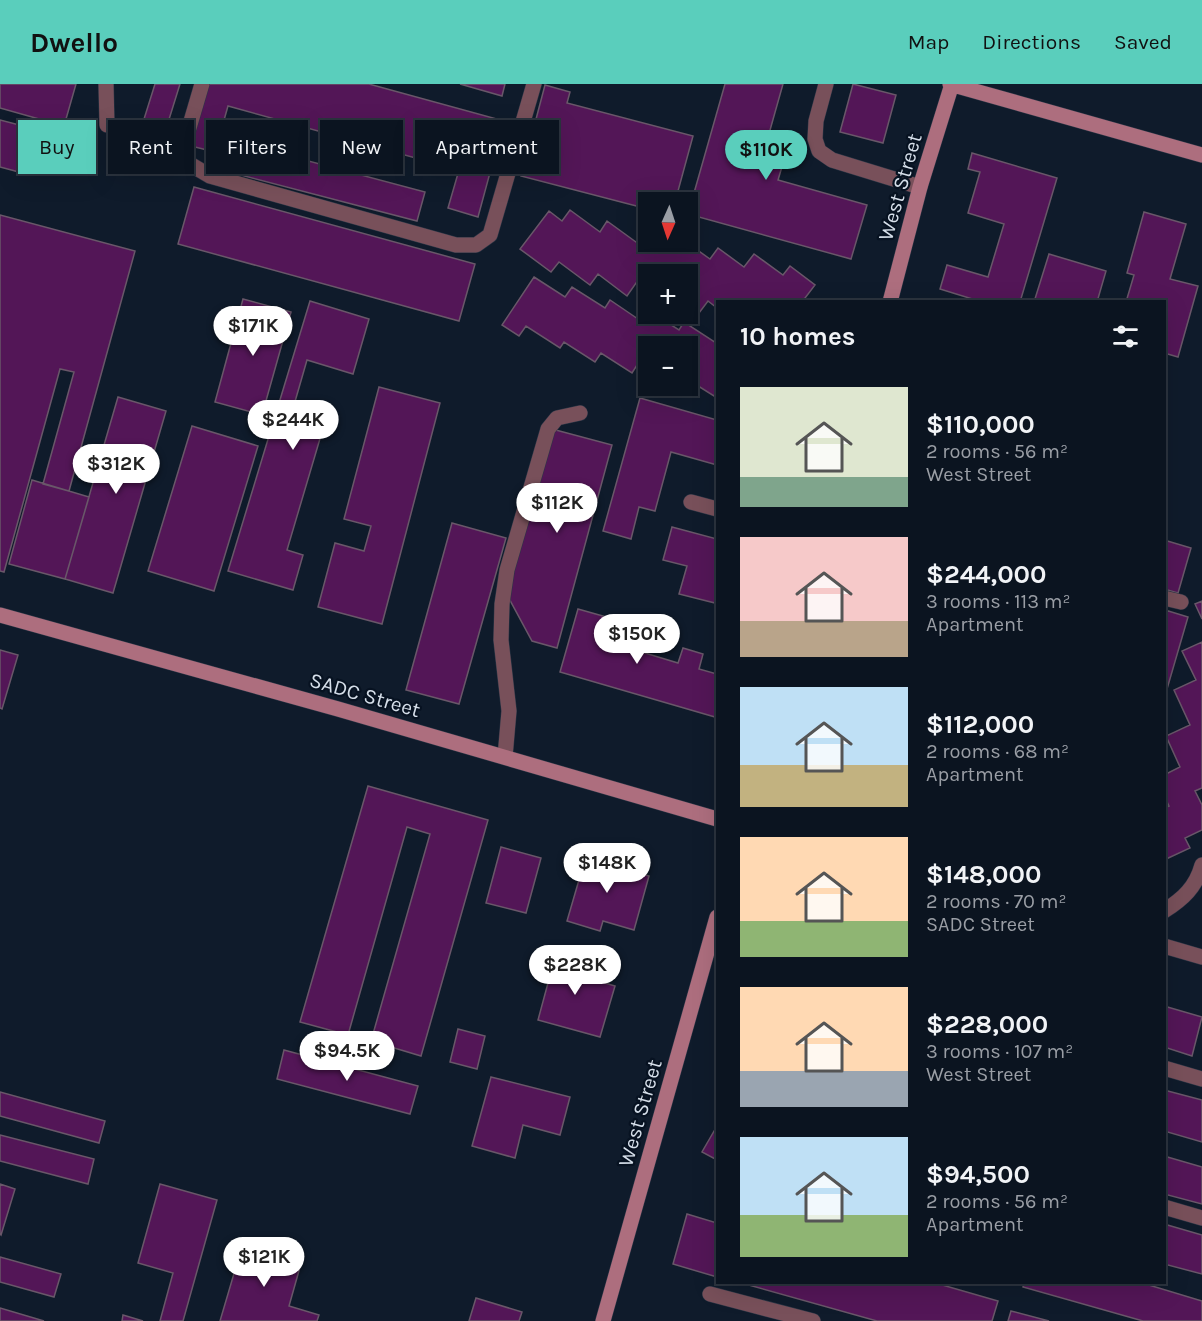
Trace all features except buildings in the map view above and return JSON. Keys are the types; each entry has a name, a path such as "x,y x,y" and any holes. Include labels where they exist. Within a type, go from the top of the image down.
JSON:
{"main road":[{"name":"West Street","path":"891,300 920,187 951,84"},
{"path":"951,84 1202,155"},
{"name":"SADC Street","path":"0,615 716,819"},
{"name":"West Street","path":"603,1321 716,921"}],"street":[{"path":"106,84 107,125"},
{"path":"202,84 182,152 183,160 210,176 456,244 476,245 490,235 534,84"},
{"path":"826,84 816,121 815,139 819,151 832,160 920,187"},
{"path":"505,757 509,711 501,640 502,604 507,570 548,429 557,418 580,413"},
{"path":"691,502 716,509"},
{"path":"1166,598 1181,602"},
{"path":"1166,909 1189,892 1199,877 1202,865"},
{"path":"1166,947 1202,957"},
{"path":"1166,1069 1202,1079"},
{"path":"1166,1208 1202,1218"},
{"path":"710,1294 813,1321"}]}
